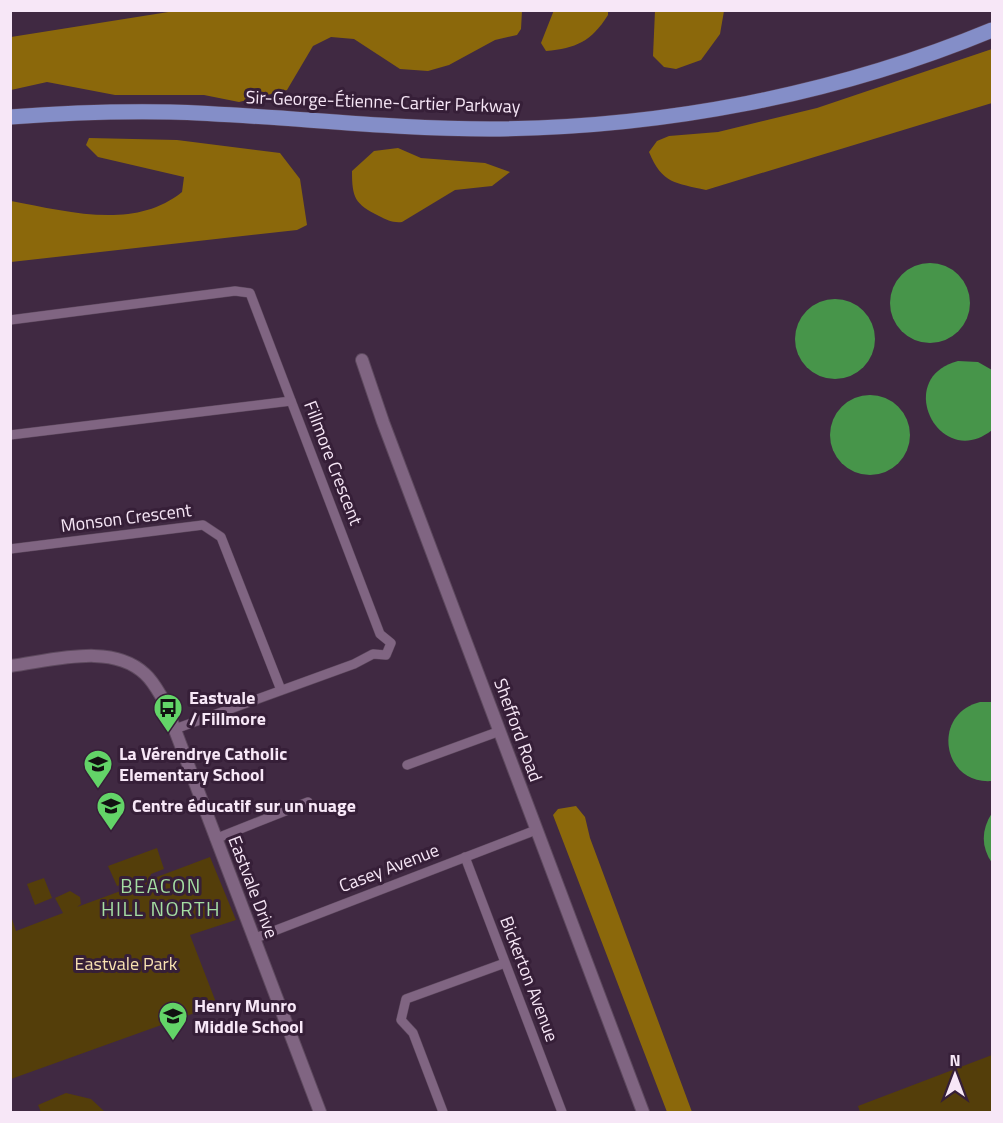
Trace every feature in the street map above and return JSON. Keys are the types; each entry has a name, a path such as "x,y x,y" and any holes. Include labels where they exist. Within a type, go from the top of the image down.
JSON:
{"main road":[{"name":"Sir-George-Étienne-Cartier Parkway","path":"10,117 170,112 490,129 592,125 705,110 816,87 944,50 993,30"}],"street":[{"name":"Fillmore Crescent","path":"10,320 235,291 250,293 380,634 391,643 386,655 373,654 354,664 175,729"},
{"name":"Shefford Road","path":"363,360 383,422 643,1113"},
{"path":"10,435 291,401"},
{"name":"Monson Crescent","path":"10,549 203,525 221,537 281,690"},
{"name":"Eastvale Drive","path":"10,666 94,656 117,659 135,666 152,682 164,701 175,729 320,1113"},
{"path":"407,765 500,731"},
{"path":"215,839 308,802"},
{"name":"Casey Avenue","path":"254,939 536,830"},
{"name":"Bickerton Avenue","path":"465,857 562,1113"},
{"path":"443,1113 413,1033 401,1020 406,999 505,963"}],"green space":[{"name":"Eastvale Park","path":"157,848 164,869 151,874 149,880 210,857 236,920 190,935 217,1005 11,1079 11,916 16,931 63,913 55,898 70,891 80,897 81,904 77,907 137,885 131,882 117,886 108,866"},
{"path":"44,878 52,898 35,905 27,884"},
{"path":"992,1055 992,1112 860,1112 858,1106"},
{"path":"66,1093 91,1099 105,1112 41,1112 38,1105"}],"shaded area":[{"path":"181,10 522,11 521,29 517,35 495,40 449,65 428,71 400,69 354,39 331,37 313,46 287,90 239,102 204,95 115,95 47,82 11,90 11,37"},
{"path":"554,10 608,11 608,15 595,32 582,42 566,48 546,51 541,43"},
{"path":"655,11 724,11 720,34 701,60 676,69 664,67 653,56"},
{"path":"992,49 992,103 706,190 678,183 665,176 654,163 649,152 657,141 669,136 718,132 817,108"},
{"path":"89,138 177,140 280,153 300,179 307,225 297,230 11,262 11,201 77,213 121,215 163,204 182,192 184,177 98,157 86,145"},
{"path":"398,148 421,158 485,163 510,172 492,186 455,190 402,222 393,222 360,204 354,194 352,171 374,151"},
{"path":"930,263 945,266 958,275 967,288 970,303 967,318 958,331 945,340 930,343 915,340 902,331 893,318 890,303 893,288 902,275 915,266"},
{"path":"835,299 850,302 863,311 872,324 875,339 872,354 863,367 850,376 835,379 820,376 807,367 798,354 795,339 798,324 807,311 820,302"},
{"path":"958,361 978,362 992,370 992,430 973,440 955,439 941,431 931,418 926,401 928,385 938,371"},
{"path":"870,395 885,398 898,407 907,420 910,435 907,450 898,463 885,472 870,475 855,472 842,463 833,450 830,435 833,420 842,407 855,398"},
{"path":"980,702 992,702 992,781 975,779 962,772 953,761 949,748 949,733 954,720 964,709"},
{"path":"576,806 585,817 590,838 692,1112 667,1112 553,815 558,809"},
{"path":"992,813 992,863 984,845 984,832"}],"place":[{"name":"Eastvale / Fillmore","path":"168,734"},
{"name":"La Vérendrye Catholic Elementary School","path":"98,790"},
{"name":"Centre éducatif sur un nuage","path":"111,832"},
{"name":"Henry Munro Middle School","path":"173,1042"}],"district":[{"name":"BEACON HILL NORTH","path":"161,898"}]}
